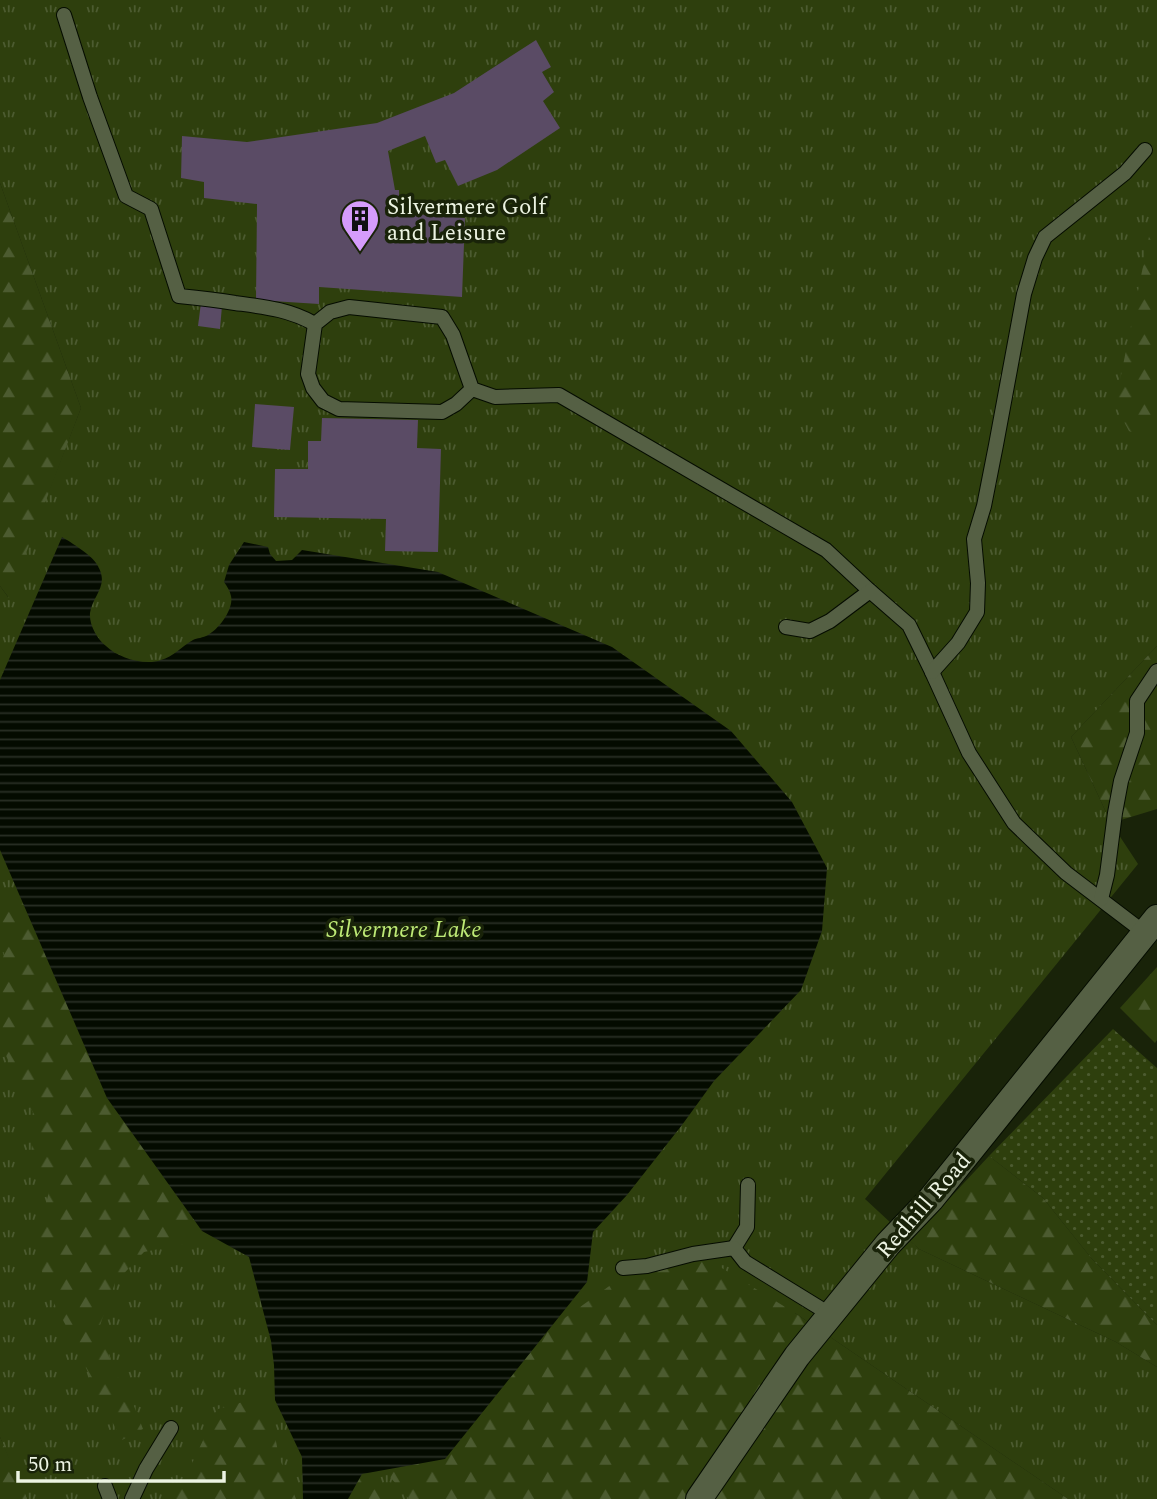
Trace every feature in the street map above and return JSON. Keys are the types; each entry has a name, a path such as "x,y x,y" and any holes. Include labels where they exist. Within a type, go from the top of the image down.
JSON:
{"street":[{"name":"Redhill Road","path":"699,1499 797,1356 888,1244 931,1199 1151,925"}],"lane":[{"path":"64,15 126,196 151,209 179,296 281,309 300,315 315,324"},
{"path":"932,672 958,643 977,611 978,583 974,539 984,506 1024,294 1035,258 1045,237 1125,173 1145,150"},
{"path":"349,307 442,317 453,335 472,389 456,404 442,412 339,409 323,401 313,388 308,374 315,324 330,312 349,307"},
{"path":"472,389 495,397 559,395 826,550 909,625 969,753 1014,824 1066,873 1101,899 1151,925"},
{"path":"786,627 810,631 830,621 870,591"},
{"path":"1101,899 1121,780 1137,733 1137,701 1157,671"},
{"path":"623,1268 647,1266 693,1254 734,1248 747,1227 748,1185"},
{"path":"734,1248 745,1262 823,1310"},
{"path":"132,1499 146,1469 171,1428"}],"green space":[{"path":"0,0 1157,0 1157,646 1071,737 1111,823 1138,864 865,1199 919,1249 1116,1342 1157,1367 1157,1499 1068,1499 795,1313 413,1499 25,1499 0,1437 0,586 8,597 81,408 0,183"},
{"path":"0,183 81,408 9,598 0,586"},
{"path":"1157,197 1157,436 1150,441 1129,431 1115,405"},
{"path":"1157,646 1157,809 1111,823 1071,737"},
{"path":"31,881 196,1202 188,1243 144,1252 115,1283 99,1328 115,1372 132,1401 143,1429 122,1440 47,1290 35,1246 50,1188 31,1157 34,1115 0,1043 0,964 4,955 0,904"},
{"path":"1157,967 1157,1040 1155,1043 1120,1008"},
{"path":"1113,1029 1157,1068 1157,1325 1092,1259 1043,1198 989,1156"},
{"path":"989,1156 1043,1198 1092,1259 1157,1325 1157,1367 1116,1342 919,1249 910,1241"},
{"path":"704,1257 795,1313 1068,1499 409,1499 378,1463 505,1384 548,1330 647,1259"},
{"path":"267,1395 279,1457 296,1499 175,1499 218,1409"},
{"path":"0,1437 27,1499 0,1499"},
{"path":"368,1467 396,1499 339,1499"}],"water":[{"name":"Silvermere Lake","path":"62,537 90,556 100,571 100,589 90,613 92,627 97,636 111,650 132,660 155,662 165,659 193,640 208,635 221,623 231,601 230,592 224,582 229,565 244,542 268,547 276,561 292,560 302,550 438,572 612,647 731,731 792,802 827,868 822,931 801,990 714,1081 627,1195 593,1232 587,1282 445,1459 362,1474 348,1499 303,1499 302,1457 275,1400 271,1341 249,1257 202,1231 107,1098 0,850 0,680"}],"building":[{"path":"536,40 551,67 542,72 554,92 543,101 560,128 497,170 458,186 445,160 436,163 425,136 388,151 395,190 399,190 399,202 413,200 416,214 465,218 462,297 319,287 319,304 256,300 257,204 204,198 204,182 181,178 182,136 247,142 377,123 454,93"},
{"path":"201,303 222,306 220,329 198,326"},
{"path":"255,404 294,407 290,450 252,447"},
{"path":"322,418 418,420 417,448 441,449 438,552 385,551 386,519 274,517 275,469 308,469 308,441 321,441"}],"place":[{"name":"Silvermere Golf and Leisure","path":"360,253"}]}
